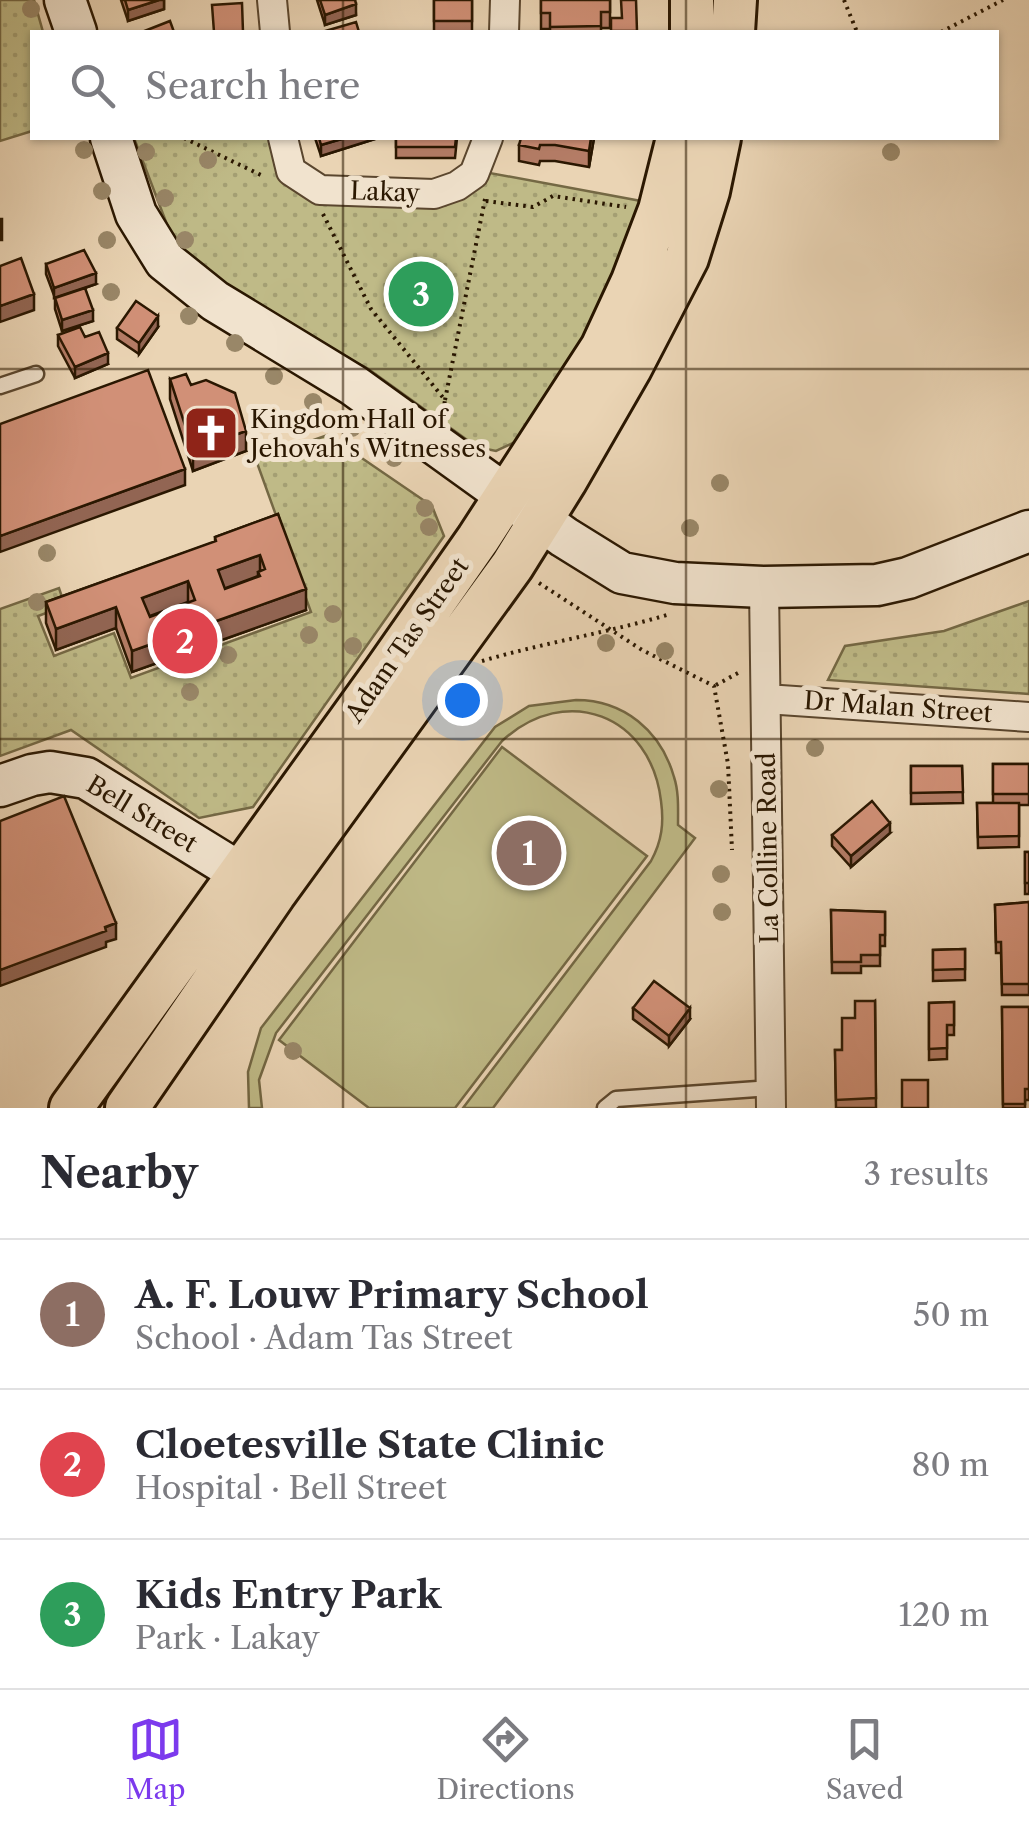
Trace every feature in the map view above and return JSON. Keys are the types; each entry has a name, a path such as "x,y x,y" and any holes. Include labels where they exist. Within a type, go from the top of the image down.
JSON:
{"main road":[{"path":"692,0 692,30"},
{"path":"733,30 735,0"},
{"name":"Adam Tas Street","path":"127,1108 385,672 602,348 634,281 660,210 678,140"},
{"name":"Adam Tas Street","path":"71,1108 512,566 630,368 687,258 720,140"}],"street":[{"path":"65,0 75,30"},
{"path":"272,0 274,30"},
{"path":"504,30 505,0"},
{"path":"112,140 136,214 164,260 214,302 353,385 597,560 622,573 675,583 764,587 877,585 908,578 1029,530"},
{"name":"Lakay","path":"284,140 291,171 320,190 434,194 474,174 487,140"},
{"name":"La Colline Road","path":"764,587 771,1098"},
{"name":"Dr Malan Street","path":"766,699 1029,717"},
{"name":"Bell Street","path":"0,786 50,772 86,778 257,883"}],"lane":[{"path":"0,386 36,374"},
{"path":"606,1108 616,1099 771,1098"}],"path":[{"path":"844,0 856,30"},
{"path":"945,30 1003,0"},
{"path":"188,140 257,176 269,178"},
{"path":"442,413 485,191"},
{"path":"486,201 534,208 553,196 642,210"},
{"path":"320,203 371,309 445,400"},
{"path":"534,575 540,583 613,631 714,686"},
{"path":"467,666 561,639 613,631 677,611"},
{"path":"714,686 747,668"},
{"path":"714,686 728,764 732,850"}],"shaded area":[{"path":"0,0 34,0 42,30 30,30 30,132 0,141"},
{"path":"135,140 270,140 275,166 288,184 475,190 490,173 641,201 594,321 515,442 496,451 477,447 367,368 293,332 198,268 171,235"},
{"path":"328,435 432,506 444,536 253,807 199,818 71,730 0,756 0,609 59,588 65,606 38,616 54,656 114,633 131,678 311,612 256,460"},
{"path":"1029,601 1029,694 828,680 845,646 944,631"},
{"path":"593,701 625,712 650,732 674,777 678,825 695,838 493,1108 463,1108 651,861 660,839 661,801 654,771 641,747 623,729 602,717 578,711 552,713 527,723 502,741 276,1033 259,1080 262,1108 249,1108 248,1072 261,1028 495,727 529,706"},
{"path":"502,747 647,856 455,1108 369,1108 279,1040"}],"building":[{"path":"125,0 159,0 128,10"},
{"path":"320,0 355,0 356,4 325,15"},
{"path":"434,0 472,0 472,21 434,21"},
{"path":"541,0 610,0 610,12 601,12 601,26 550,27 550,13 541,13"},
{"path":"621,0 636,0 637,30 611,30 611,18 622,18"},
{"path":"242,3 243,30 214,30 212,5"},
{"path":"170,21 173,30 147,30"},
{"path":"356,22 358,30 329,30"},
{"path":"396,140 456,140 455,147 396,147"},
{"path":"520,140 591,140 589,151 555,145 540,145 539,149 519,145"},
{"path":"84,250 96,273 54,288 46,264"},
{"path":"21,258 34,294 0,306 0,266"},
{"path":"85,288 93,310 62,320 55,298"},
{"path":"136,301 158,316 139,343 117,328"},
{"path":"80,327 85,337 99,332 108,353 75,367 58,335"},
{"path":"148,370 185,469 0,536 0,424"},
{"path":"186,374 191,385 206,380 235,393 246,431 193,450 170,379"},
{"path":"278,514 306,589 132,651 116,607 56,629 46,602 216,541 215,537","holes":["260,555 265,569 258,572 260,576 225,589 218,570","188,581 195,600 150,617 142,598"]},
{"path":"993,764 1029,764 1029,794 993,794"},
{"path":"911,766 962,766 963,792 911,793"},
{"path":"64,796 116,923 105,927 106,931 0,970 0,821"},
{"path":"872,801 890,823 851,856 832,835"},
{"path":"977,803 1019,803 1019,836 978,837"},
{"path":"1025,852 1029,852 1029,883 1025,883"},
{"path":"1029,902 1029,984 1002,984 995,905"},
{"path":"831,910 885,912 880,955 861,955 861,962 832,962"},
{"path":"965,949 965,969 933,970 933,950"},
{"path":"654,981 690,1008 669,1036 633,1008"},
{"path":"855,1001 875,1001 876,1098 836,1100 835,1050 842,1050 842,1018 855,1018"},
{"path":"954,1002 954,1025 947,1025 947,1048 929,1049 929,1003"},
{"path":"1002,1007 1029,1007 1029,1089 1025,1089 1025,1104 1003,1104"},
{"path":"902,1080 928,1080 928,1108 902,1108"}],"place":[{"name":"Kids Entry Park","path":"421,294"},
{"name":"Kingdom Hall of Jehovah's Witnesses","path":"211,433"},
{"name":"Cloetesville State Clinic","path":"185,641"},
{"name":"A. F. Louw Primary School","path":"529,853"}]}
